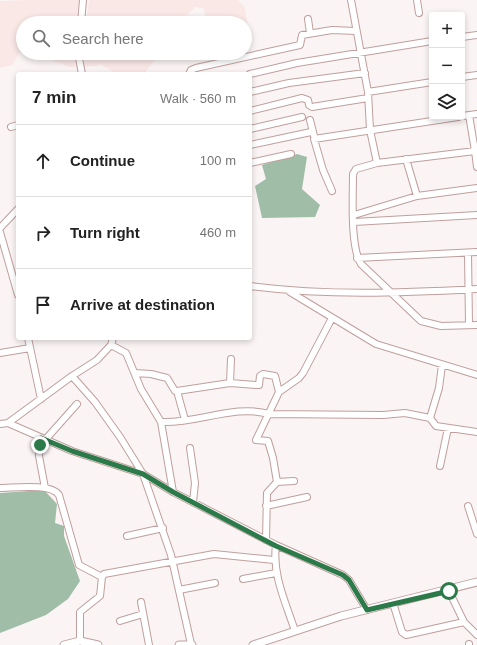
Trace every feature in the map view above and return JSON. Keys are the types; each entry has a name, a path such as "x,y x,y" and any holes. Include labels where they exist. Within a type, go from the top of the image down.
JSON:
{"street":[{"path":"81,16 83,0"},
{"path":"351,0 365,73 370,130 377,163"},
{"path":"416,0 419,12"},
{"path":"308,19 310,33"},
{"path":"252,56 300,45 302,35 310,33 332,30 356,31"},
{"path":"465,36 477,34"},
{"path":"252,74 297,63 429,41"},
{"path":"79,60 82,72"},
{"path":"190,72 190,70 196,68 232,60"},
{"path":"252,92 290,83 365,73"},
{"path":"465,77 477,75"},
{"path":"252,110 302,98 308,100 312,107 429,83"},
{"path":"477,114 465,116 475,151 477,167"},
{"path":"252,129 302,117"},
{"path":"310,120 323,170 332,191"},
{"path":"252,145 311,132 314,136 370,130 438,120"},
{"path":"11,127 16,126"},
{"path":"475,151 377,163 356,169 354,171 354,219 357,258 361,264 391,294 421,321 441,326 477,325"},
{"path":"252,163 291,154"},
{"path":"406,159 417,196"},
{"path":"354,219 417,196 477,188"},
{"path":"0,228 16,211"},
{"path":"354,219 477,214"},
{"path":"0,232 16,288"},
{"path":"357,258 477,252"},
{"path":"468,253 469,325"},
{"path":"252,286 288,291 391,294 477,289"},
{"path":"288,291 376,344 477,375"},
{"path":"278,392 299,378 303,373 332,318"},
{"path":"28,340 41,399"},
{"path":"0,424 8,423 72,376 98,360 111,345 112,340"},
{"path":"111,345 126,353 141,389 161,422 173,492"},
{"path":"0,353 30,348"},
{"path":"230,383 231,359"},
{"path":"430,418 439,388 442,365"},
{"path":"135,373 162,376 167,378 177,392 185,420"},
{"path":"177,392 230,383 259,385 260,376 264,374 275,376 278,392 256,440 268,441 273,458 277,482"},
{"path":"72,376 95,402 112,425 143,474 163,528 192,644 180,645"},
{"path":"45,488 39,456 43,439 76,404"},
{"path":"161,422 175,422 252,410 269,414 383,415 405,413 430,418 436,426 477,432"},
{"path":"8,423 72,451 143,474 173,492 276,546 346,577 367,610"},
{"path":"440,466 448,428"},
{"path":"190,448 195,483 193,502"},
{"path":"266,540 266,493 277,482 294,481"},
{"path":"0,488 45,488 55,490 59,495 79,565 102,577"},
{"path":"266,506 307,498"},
{"path":"468,506 477,534"},
{"path":"127,536 163,528"},
{"path":"276,546 274,560 276,573 294,631"},
{"path":"102,577 108,573 214,554 274,560"},
{"path":"243,579 276,573"},
{"path":"80,641 80,612 100,596 102,577"},
{"path":"253,645 294,631 367,610 449,591 477,582"},
{"path":"179,590 215,583"},
{"path":"449,591 464,622 477,635"},
{"path":"141,602 149,645"},
{"path":"393,603 402,632 406,635 464,622"},
{"path":"120,621 143,614"},
{"path":"64,645 80,641 98,645"}],"shaded area":[{"path":"79,0 77,16 16,16 16,58 12,65 0,68 0,1"},
{"path":"89,0 238,0 245,8 246,16 206,16 203,8 195,7 186,16 87,16"},
{"path":"52,60 75,60 75,67 69,67"},
{"path":"84,60 155,60 146,72 114,72 101,65 84,67"},
{"path":"297,154 307,157 302,189 320,205 315,217 262,218 255,186 266,179 262,165"},
{"path":"44,490 57,504 55,523 64,526 64,536 80,581 68,599 46,615 0,633 0,493"}],"route":[{"path":"40,445 41,438 72,451 151,478 173,492 276,546 343,575 349,580 367,610 449,591"}]}
